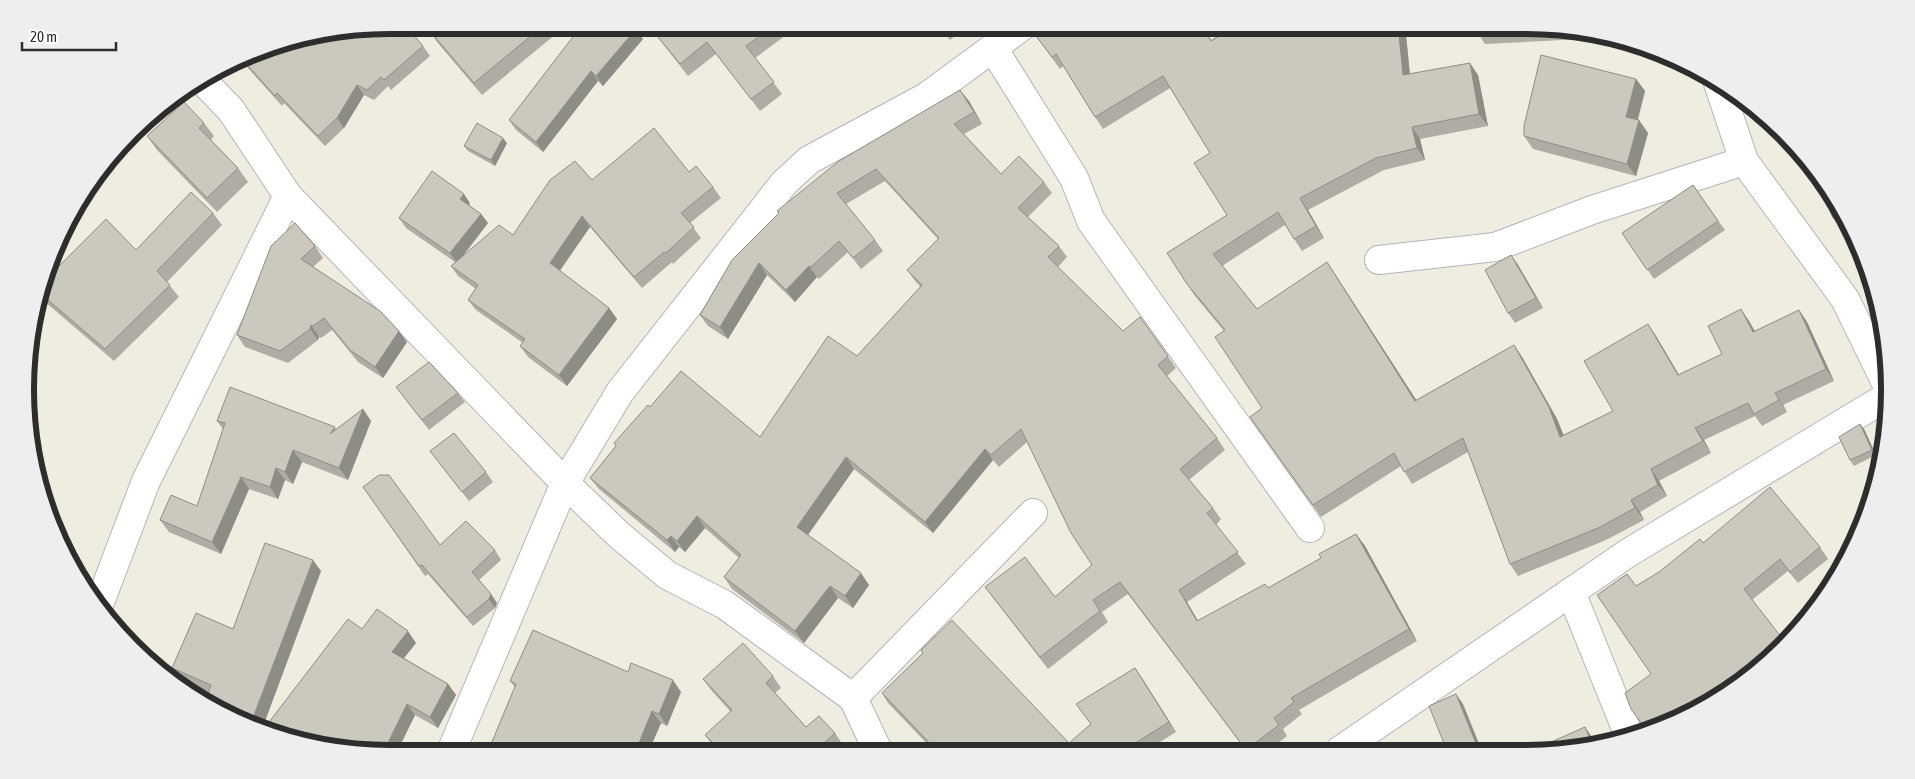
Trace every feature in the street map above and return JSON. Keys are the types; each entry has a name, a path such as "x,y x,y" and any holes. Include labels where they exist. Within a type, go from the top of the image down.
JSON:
{"street":[{"path":"454,745 565,484 620,392 784,183 809,160 926,97 1012,34"},
{"path":"993,48 1074,178 1092,221 1310,528"},
{"path":"206,85 231,110 288,196 565,484 619,535 667,575 725,605 852,698 875,745"},
{"path":"1720,92 1744,161 1845,299 1880,371"},
{"path":"1379,260 1495,247 1592,210 1744,161"},
{"path":"102,598 150,473 288,196"},
{"path":"1349,745 1628,553 1881,401"},
{"path":"852,698 1033,513"},
{"path":"1571,592 1628,730"}],"building":[{"path":"413,34 423,46 384,80 381,77 367,90 357,85 337,118 318,136 277,93 275,96 246,64 297,46 343,37"},
{"path":"432,34 533,34 474,83"},
{"path":"575,34 632,34 596,76 591,71 536,142 509,120"},
{"path":"656,34 763,34 746,46 774,82 751,99 707,42 680,64"},
{"path":"1038,34 1207,34 1211,41 1222,34 1399,34 1403,75 1470,63 1479,114 1412,127 1417,148 1376,158 1300,198 1316,226 1294,239 1278,212 1213,254 1257,309 1327,262 1415,401 1514,345 1549,407 1560,437 1613,411 1584,361 1648,324 1678,375 1722,354 1708,326 1741,309 1753,332 1799,310 1826,369 1775,393 1779,400 1754,414 1748,403 1695,428 1703,441 1651,469 1658,485 1631,500 1635,508 1598,528 1510,564 1463,438 1404,472 1394,453 1313,505 1250,417 1262,408 1215,337 1225,330 1187,284 1167,253 1227,215 1194,163 1210,153 1163,76 1095,117 1056,54 1052,57 1036,36"},
{"path":"1541,55 1636,79 1626,117 1639,120 1627,164 1524,136 1524,126"},
{"path":"960,90 974,112 954,124 1001,174 1019,156 1044,182 1018,208 1059,246 1048,257 1123,331 1140,317 1168,356 1158,365 1217,438 1180,469 1213,508 1207,513 1238,552 1179,590 1197,621 1265,584 1268,588 1321,558 1319,554 1356,534 1409,629 1291,698 1294,702 1274,718 1279,725 1253,745 1242,745 1120,582 1093,600 1100,611 1040,657 985,587 1025,557 1055,597 1092,565 1071,533 1021,429 991,455 985,449 925,522 846,457 797,527 861,573 845,596 830,586 795,631 724,577 741,555 697,516 677,541 671,536 667,540 590,478 616,446 614,443 648,405 650,407 681,371 760,437 828,336 857,356 922,285 907,270 939,238 876,169 837,193 875,240 853,258 839,241 811,267 809,266 786,290 759,263 720,327 700,315 732,260 779,213 777,211 839,161"},
{"path":"184,102 204,123 199,128 238,168 207,198 147,136"},
{"path":"477,123 503,138 491,160 464,146"},
{"path":"654,128 689,172 696,166 713,187 681,213 694,227 666,253 664,252 634,277 582,216 550,263 609,308 559,375 520,346 525,339 468,300 478,285 451,266 499,225 513,235 550,180 575,161 592,180"},
{"path":"432,171 464,194 460,199 481,214 450,253 399,218"},
{"path":"1693,185 1718,221 1647,270 1622,233"},
{"path":"191,192 213,213 157,271 170,285 105,349 46,297 55,270 106,219 136,250"},
{"path":"1823,195 1836,216 1833,218"},
{"path":"295,223 315,246 301,259 380,311 399,331 375,367 350,350 324,318 313,326 311,325 310,329 280,351 237,335 271,246"},
{"path":"1511,255 1536,298 1508,313 1485,270"},
{"path":"429,362 458,393 422,420 396,387"},
{"path":"230,387 335,427 330,434 363,409 339,468 293,450 285,472 276,468 270,487 241,477 212,542 160,520 171,495 197,506 225,423 217,421"},
{"path":"1860,424 1872,450 1850,460 1839,437"},
{"path":"454,433 486,472 462,492 430,451"},
{"path":"379,475 389,475 440,545 466,521 495,550 472,572 491,594 489,599 467,617 422,565 419,566 363,487"},
{"path":"1770,487 1820,547 1790,572 1780,559 1744,589 1781,637 1777,641 1742,672 1703,698 1683,709 1643,725 1631,709 1625,693 1651,674 1597,595 1627,574 1636,586 1659,572 1700,539 1703,543"},
{"path":"265,543 313,560 253,718 207,695 211,685 172,668 196,613 233,629"},
{"path":"377,609 408,631 392,652 448,684 430,717 407,704 387,745 343,742 320,738 268,723 348,619 362,629"},
{"path":"952,620 1069,743 1091,724 1076,704 1135,668 1169,722 1132,745 931,745 882,693 923,653 921,650"},
{"path":"533,630 628,672 631,663 673,680 659,714 652,711 638,745 491,745 516,684 510,681"},
{"path":"743,643 773,676 766,683 806,727 819,716 835,733 822,745 713,745 705,735 732,710 703,679"},
{"path":"1456,694 1477,745 1445,745 1429,706"},
{"path":"1585,727 1590,739 1572,742 1547,744"}]}
